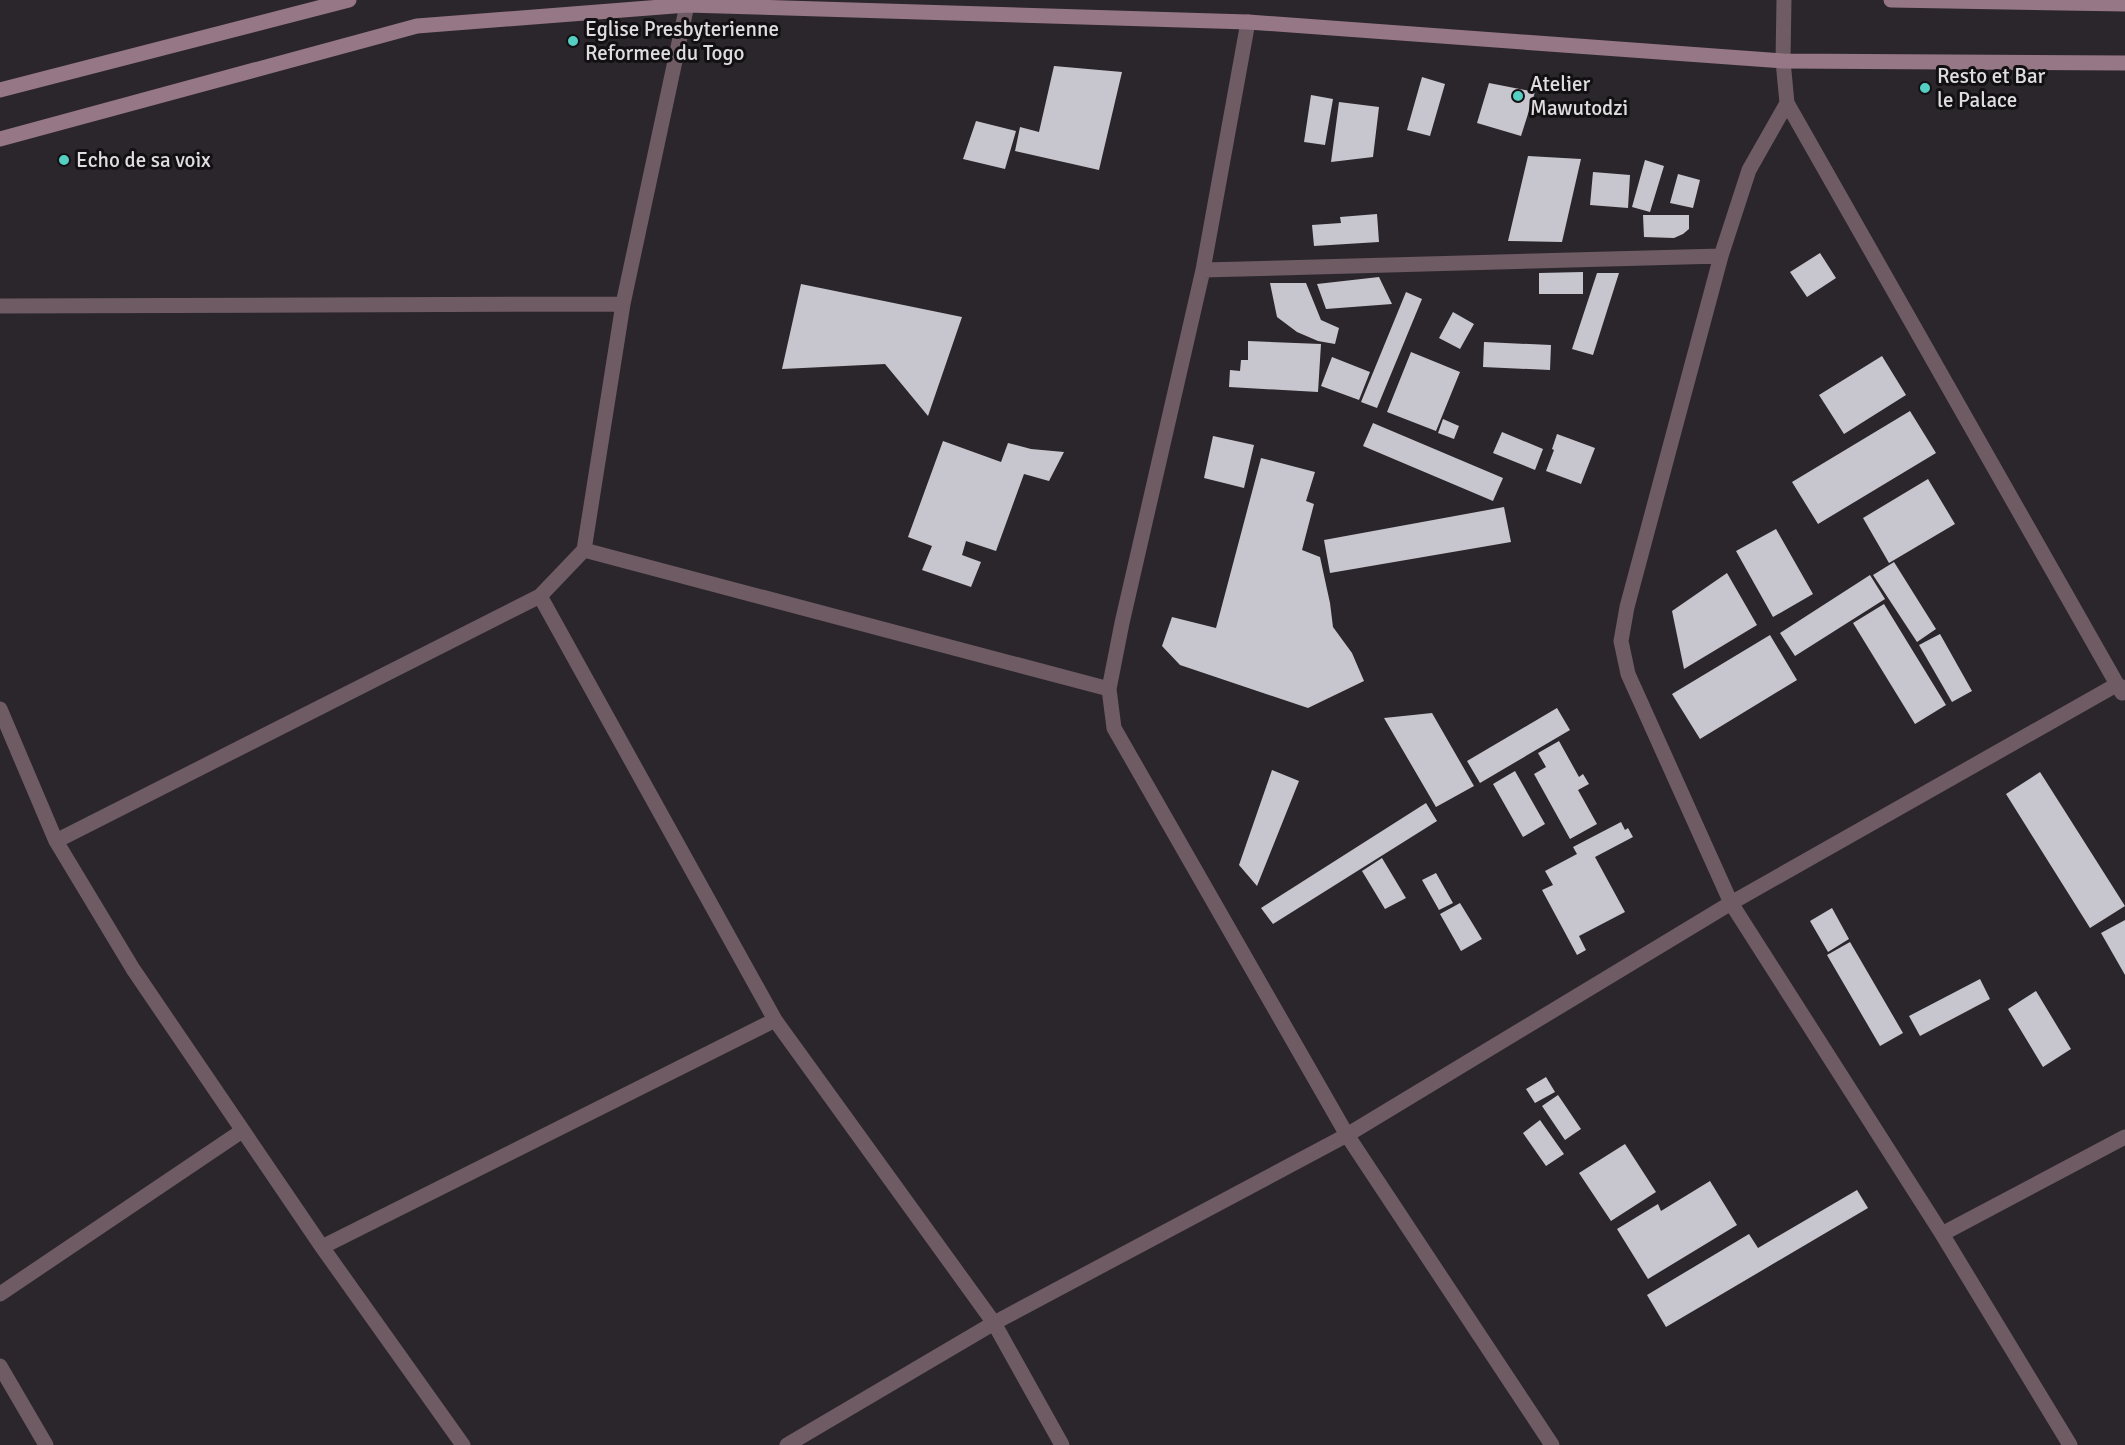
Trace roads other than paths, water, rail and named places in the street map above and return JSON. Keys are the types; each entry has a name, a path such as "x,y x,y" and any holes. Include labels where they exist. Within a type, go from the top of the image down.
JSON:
{"main road":[{"path":"0,90 349,0"},
{"path":"1891,0 2125,4"},
{"path":"0,140 417,26 687,4 1248,22 1783,61 2125,63"}],"street":[{"path":"788,1445 994,1323 1347,1135 1731,903 2122,691 1787,103 1783,61 1784,0"},
{"path":"56,841 540,596 584,550 622,304 687,4"},
{"path":"1248,22 1203,270 1109,689 1114,728 1347,1135 1552,1445"},
{"path":"1787,103 1749,170 1721,256 1628,607 1622,641 1628,674 1731,903 1942,1234 2070,1445"},
{"path":"1203,270 1721,256"},
{"path":"0,306 622,304"},
{"path":"584,550 1109,689"},
{"path":"540,596 775,1020 994,1323 1062,1445"},
{"path":"0,710 56,841 133,969 322,1247 463,1445"},
{"path":"322,1247 775,1020"},
{"path":"0,1294 242,1131"},
{"path":"1942,1234 2125,1137"},
{"path":"0,1366 46,1445"}],"place":[{"name":"Eglise Presbyterienne Reformee du Togo","path":"573,41"},
{"name":"Resto et Bar le Palace","path":"1925,88"},
{"name":"Atelier Mawutodzi","path":"1518,96"},
{"name":"Echo de sa voix","path":"64,160"}]}
